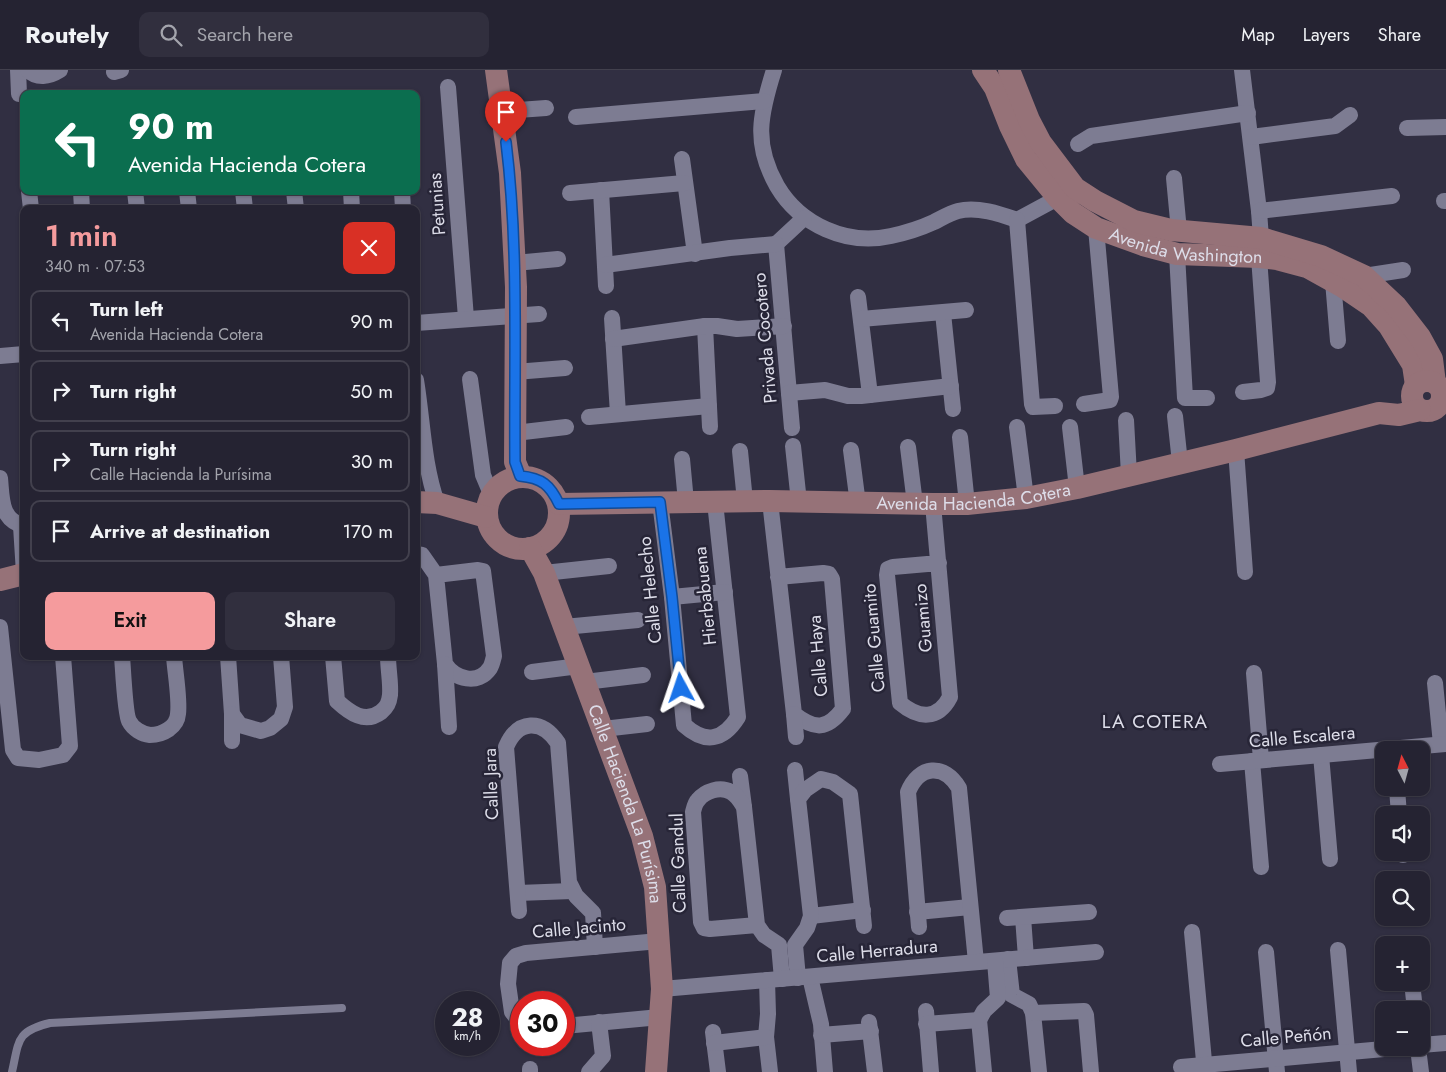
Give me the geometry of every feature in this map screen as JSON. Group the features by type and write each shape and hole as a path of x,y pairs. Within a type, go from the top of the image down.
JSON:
{"street":[{"path":"18,70 19,94"},
{"path":"28,70 35,76 44,76 60,70"},
{"path":"496,70 510,173 515,263 515,462 520,476"},
{"path":"774,70 764,101 760,135 767,168 783,197 804,218 833,232 861,239 890,236 930,224 958,211 980,210 1018,220 1067,193"},
{"name":"Avenida Washington","path":"983,70 995,88 1026,159 1067,193 1095,201 1134,222 1260,247 1321,256 1364,276 1396,306 1420,337 1432,359 1432,395"},
{"name":"Avenida Washington","path":"1009,70 1029,120 1067,193 1073,213 1096,228 1143,245 1177,254 1260,247 1278,259 1307,267 1333,281 1370,306 1389,326 1432,395"},
{"path":"1242,70 1259,211 1268,382 1267,388 1243,392"},
{"name":"Petunias","path":"448,87 466,318"},
{"path":"576,117 764,101"},
{"path":"502,111 546,108"},
{"path":"1078,144 1091,136 1248,113"},
{"path":"1251,137 1336,126 1350,115"},
{"path":"1407,128 1446,127"},
{"path":"682,159 695,254"},
{"path":"1174,178 1179,231"},
{"path":"570,193 684,183"},
{"path":"601,190 606,286"},
{"path":"1259,211 1392,196"},
{"path":"605,265 730,248 776,244 804,218"},
{"path":"1018,220 1033,407 1055,406"},
{"path":"1084,404 1110,400 1096,228"},
{"name":"Privada Cocotero","path":"776,244 792,428"},
{"path":"1177,254 1185,398 1207,398"},
{"path":"515,263 558,259"},
{"path":"1364,276 1403,270"},
{"path":"1333,281 1338,341"},
{"path":"858,297 870,395"},
{"path":"861,318 966,310"},
{"path":"943,313 954,409"},
{"path":"420,323 515,314 539,314"},
{"path":"612,318 618,414"},
{"path":"613,339 705,326 737,329 784,326"},
{"path":"705,326 710,427"},
{"path":"0,356 20,354"},
{"path":"515,372 565,368"},
{"path":"470,379 483,475 491,494"},
{"path":"789,393 824,390 848,396 951,386"},
{"name":"Avenida Hacienda Cotera","path":"559,504 770,501 858,504 967,504 1026,498 1129,476 1379,413 1399,415 1432,395"},
{"path":"589,417 709,406"},
{"path":"1175,416 1180,463"},
{"path":"1126,420 1129,476"},
{"path":"515,432 566,427"},
{"path":"1017,427 1026,498"},
{"path":"1070,427 1077,488"},
{"path":"960,437 967,504"},
{"path":"793,446 798,502"},
{"name":"Guamizo","path":"908,447 939,563 950,697 946,706 938,712 927,715"},
{"path":"851,450 858,504"},
{"path":"1236,450 1245,572"},
{"path":"740,451 745,501"},
{"path":"420,452 429,480 427,502 486,517"},
{"path":"682,459 686,502"},
{"path":"520,476 533,478 545,483 554,493 559,504 560,516 554,532 541,544 520,549 501,542 494,535 486,517 487,505 491,494 499,485 509,479 520,476"},
{"path":"0,478 1,508 6,516 20,525"},
{"name":"Calle Haya","path":"770,501 778,577 794,714 810,725 819,726 827,724 835,720 843,709 832,579 829,574 823,573 778,577"},
{"name":"Calle Helecho","path":"660,502 672,597 684,724 694,733 703,737 718,736"},
{"name":"Hierbabuena","path":"715,502 738,717 732,727 718,736"},
{"name":"Calle Hacienda La Purísima","path":"530,548 544,573 642,836 655,887 662,989 656,1072"},
{"path":"420,555 436,575 449,727"},
{"name":"Calle Guamito","path":"927,715 916,714 900,703 887,575 888,569 894,567 939,563"},
{"path":"544,573 609,566"},
{"path":"436,575 483,571 494,656 490,668 480,677 471,680 451,673 445,664"},
{"path":"0,580 20,575"},
{"path":"672,597 725,592"},
{"path":"564,627 638,620"},
{"path":"0,627 13,750 18,758 40,760 63,755 70,746 62,660"},
{"path":"122,660 128,721 136,730 145,734 157,735 174,725 178,715"},
{"path":"174,660 180,737"},
{"path":"228,660 232,741"},
{"path":"232,714 240,725 261,731 270,728 280,719 285,707 281,660"},
{"path":"333,660 337,701 347,711 367,718 377,715 388,707 390,694 388,660"},
{"path":"532,672 643,674"},
{"path":"1254,673 1261,867"},
{"path":"1435,683 1444,744"},
{"path":"794,714 796,737"},
{"path":"602,729 647,724"},
{"path":"499,731 531,726 542,728 551,733 558,743 569,882 572,891 593,912 595,947"},
{"name":"Calle Jara","path":"519,911 506,748 510,738 520,728"},
{"name":"Calle Escalera","path":"1430,745 1444,744"},
{"name":"Calle Escalera","path":"1220,764 1375,751"},
{"path":"1321,755 1330,859"},
{"path":"770,1072 766,1037 768,1014 789,978 795,944 807,928 811,916 795,770"},
{"path":"970,907 918,919 908,792 912,782 919,774 932,770 946,774 953,779 958,788 976,962"},
{"path":"740,776 757,926 764,935 779,946 789,978 821,1024 825,1072"},
{"path":"798,799 805,790 821,780 833,782 850,794 864,918 811,916"},
{"name":"Calle Gandul","path":"744,807 730,791 718,789 707,792 697,801 693,812 693,823 701,922 704,928 710,929 757,926"},
{"path":"518,893 572,891"},
{"path":"1026,958 1015,917 1089,912"},
{"path":"1192,932 1205,1069"},
{"name":"Calle Jacinto","path":"510,998 508,984 510,963 516,956 526,953 659,941"},
{"path":"1338,950 1349,1072"},
{"name":"Calle Herradura","path":"662,989 1096,952"},
{"path":"1266,952 1276,1065"},
{"path":"1001,960 1012,995 1029,1004 1033,1013 1039,1072"},
{"path":"984,1072 980,1020 984,1011 998,998 1001,960"},
{"path":"1033,1013 1084,1011 1086,1015 1091,1072"},
{"path":"575,1025 660,1017"},
{"path":"931,1072 926,1018 980,1020"},
{"path":"589,1072 603,1056 599,1022"},
{"path":"821,1035 870,1026 875,1072"},
{"path":"718,1072 714,1037 766,1037"},
{"path":"1430,1044 1446,1043"},
{"name":"Calle Peñón","path":"1181,1067 1205,1069 1276,1065 1347,1052 1375,1050"},
{"path":"1419,1056 1421,1072"}],"lane":[{"path":"12,1072 19,1038 34,1026 50,1023 342,1008"}],"district":[{"name":"LA COTERA","path":"1155,721"}],"route":[{"path":"506,142 514,231 516,287 515,462 520,476 533,478 545,483 554,493 559,504 660,502 681,688"}]}
